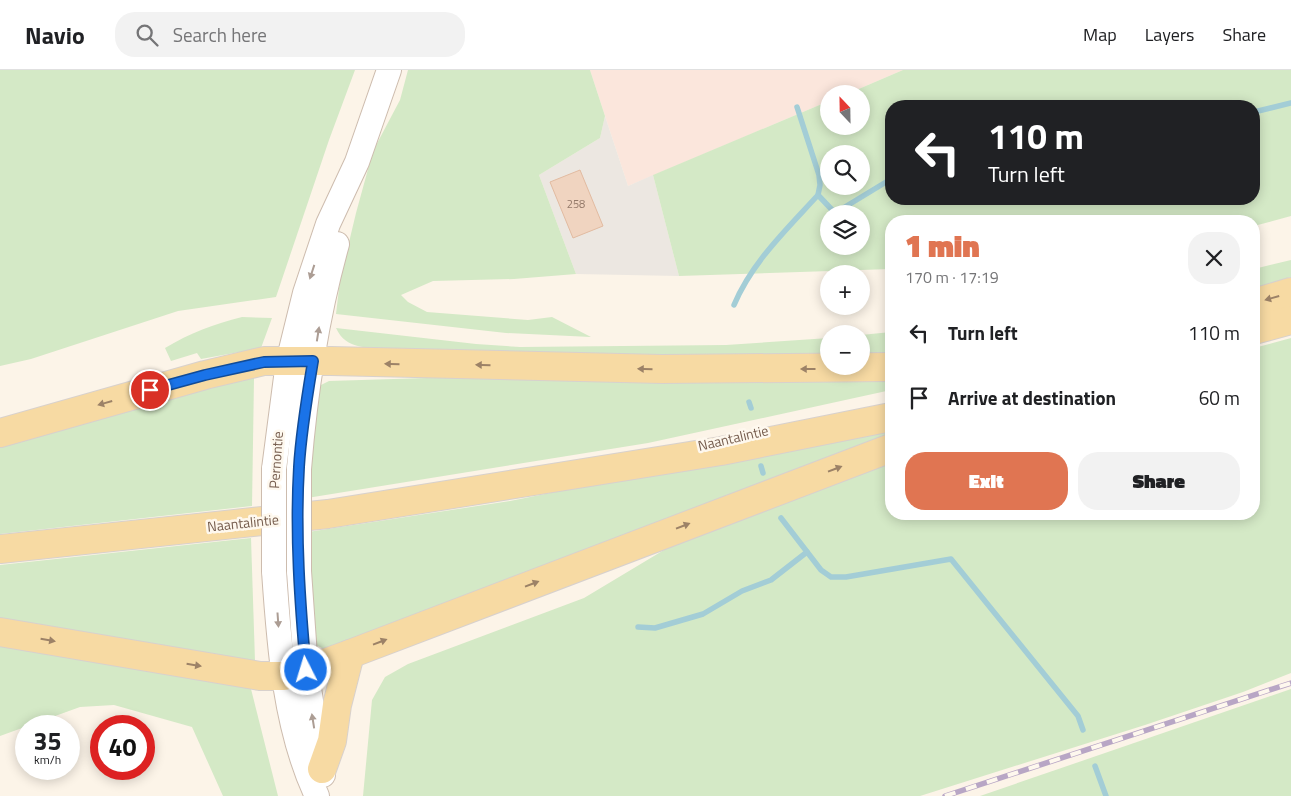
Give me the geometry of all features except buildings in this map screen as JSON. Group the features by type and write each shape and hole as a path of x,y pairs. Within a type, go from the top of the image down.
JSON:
{"main road":[{"path":"1260,301 1291,292"},
{"path":"1260,328 1291,320"},
{"path":"0,433 205,375 264,362 301,361 662,369 885,366"},
{"name":"Naantalintie","path":"574,474 885,402"},
{"name":"Naantalintie","path":"0,549 328,514 721,451 885,418"},
{"path":"0,632 260,676 295,673 350,654 885,450"},
{"path":"322,768 332,741 337,705 350,654"}],"street":[{"name":"Pernontie","path":"324,796 322,768 315,733 278,630 274,572 274,469 301,361 324,299 357,162 389,70"},
{"name":"Pernontie","path":"301,361 303,424 299,469 299,571 295,673 298,740 310,782 317,796"}],"shaded area":[{"path":"590,70 903,70 868,85 820,85 820,105 628,186"},
{"path":"605,116 628,186 653,175 679,276 576,274 539,175 600,138"}],"green space":[{"path":"0,70 355,70 329,140 276,297 178,311 31,359 0,366"},
{"path":"408,70 590,70 605,116 600,138 539,175 576,274 514,279 433,281 401,295 408,302 427,312 528,320 552,317 591,337 506,333 336,314 340,280 373,151 400,100"},
{"path":"903,70 1291,70 1291,216 1260,224 1260,215 885,215 885,269 870,270 870,265 820,265 820,271 679,276 653,175 820,105 820,135 870,135 870,85 868,85"},
{"path":"1291,260 1291,277 1260,286 1260,268"},
{"path":"242,317 272,318 261,348 201,359 197,353 171,361 165,348 202,329"},
{"path":"336,328 476,344 520,347 726,345 820,339 820,359 388,349 351,344 340,335"},
{"path":"885,333 885,356 870,357 870,334"},
{"path":"1291,338 1291,673 1243,692 1145,725 920,796 363,796 372,700 385,677 408,664 584,598 674,544 885,463 885,520 1260,520 1260,346"},
{"path":"250,376 254,378 252,506 0,534 0,443"},
{"path":"491,376 885,377 885,391 648,443 307,498 319,386 329,381"},
{"path":"885,426 885,439 332,648 322,648 314,644 308,532 510,501"},
{"path":"251,538 255,661 0,624 0,565"},
{"path":"0,645 91,659 251,689 278,796 223,796 192,727 155,715 114,705 80,707 58,715 15,715 15,731 0,736"},
{"path":"1291,689 1291,796 980,796"}],"waterway":[{"path":"1260,111 1291,103"},
{"path":"797,107 819,175 818,195"},
{"path":"734,305 750,274 760,260 818,195 835,213 885,183"},
{"path":"749,402 751,408"},
{"path":"761,466 763,473"},
{"path":"781,518 821,570 831,577 846,577 951,559 1078,716 1083,730"},
{"path":"638,627 655,628 703,614 742,591 771,580 807,552"},
{"path":"1095,766 1106,796"}],"railway":[{"path":"945,796 1291,683"}],"route":[{"path":"150,390 264,362 313,361 303,424 299,469 299,571 306,670"}]}
